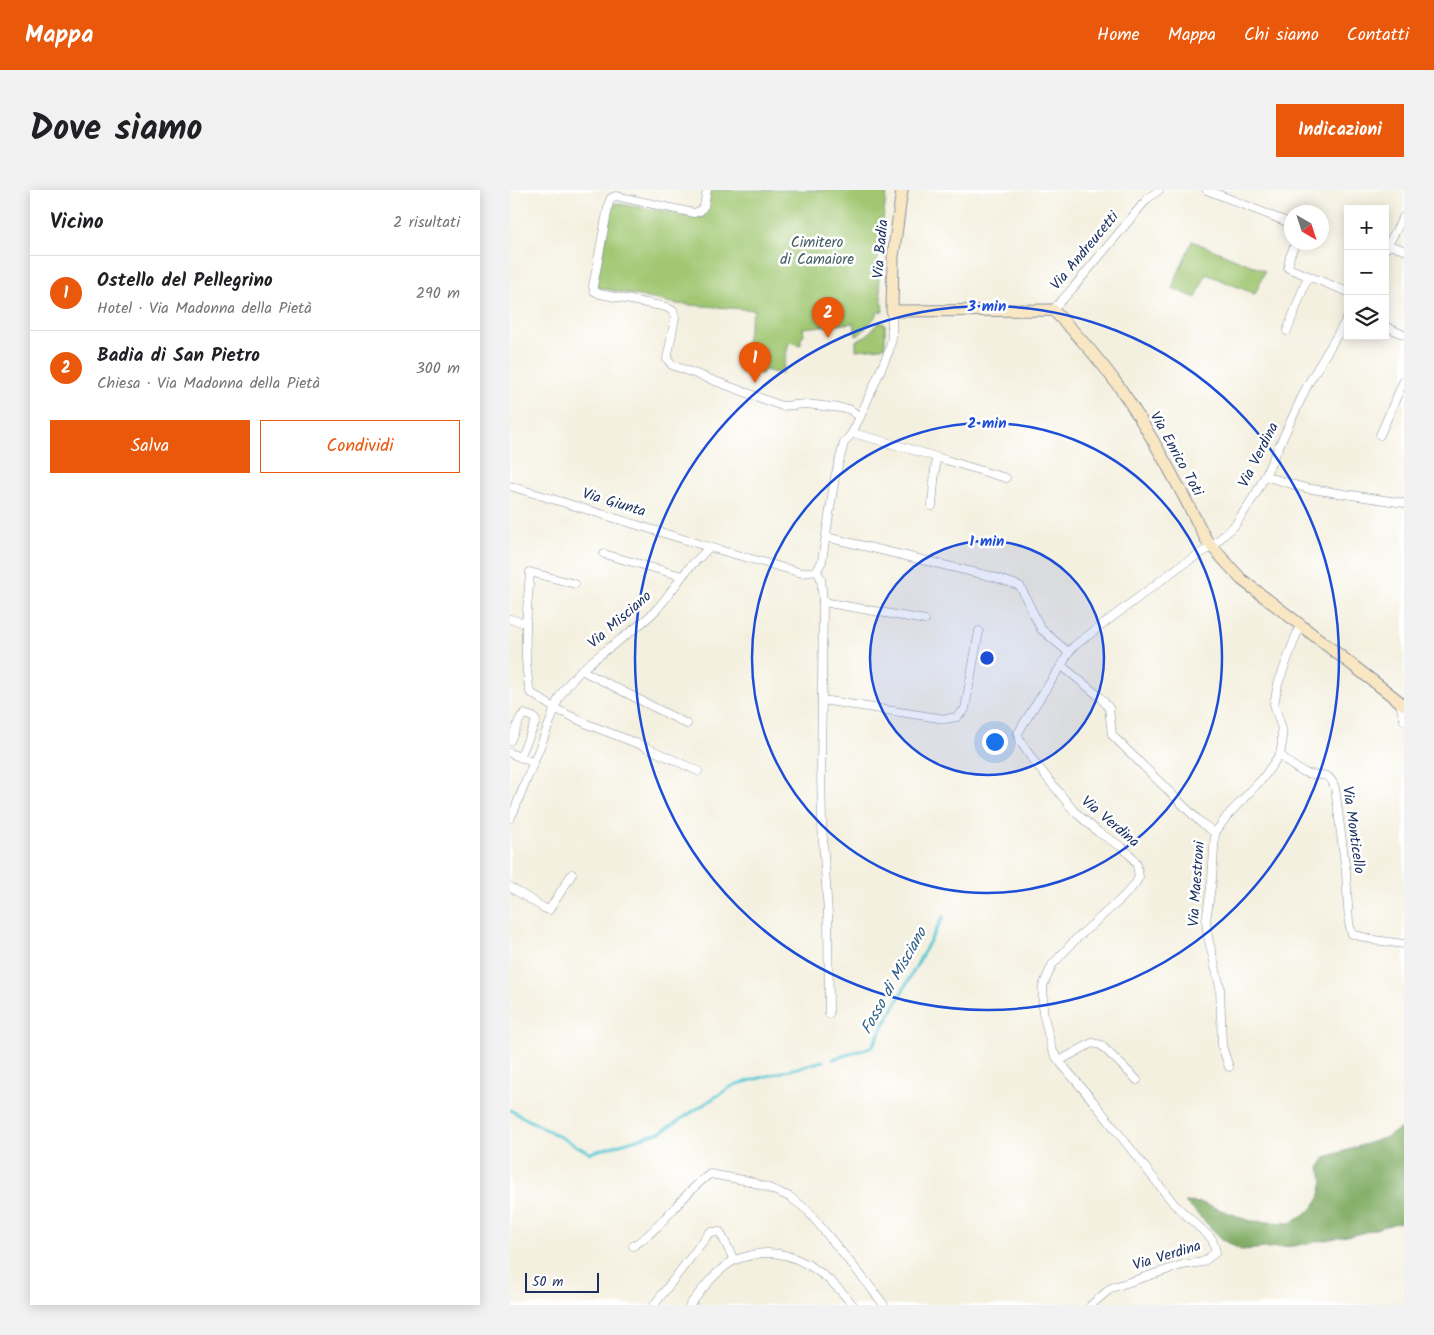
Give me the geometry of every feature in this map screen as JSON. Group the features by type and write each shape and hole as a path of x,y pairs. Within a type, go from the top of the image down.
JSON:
{"street":[{"path":"707,190 704,206 700,211 694,213 616,196 611,198 593,286 594,291 600,294 666,307 673,311 676,318 670,338 667,359 672,365 782,406 806,404 849,409 860,417"},
{"name":"Via Badia","path":"892,311 893,257 902,190"},
{"name":"Via Andreucetti","path":"1053,310 1148,199 1159,190"},
{"path":"1206,190 1284,221"},
{"path":"1389,244 1404,216"},
{"path":"1389,248 1404,250"},
{"path":"1293,250 1288,268 1344,290"},
{"path":"1287,331 1308,276"},
{"path":"817,571 822,561 835,476 844,443 852,433 860,417 889,351 892,338 892,311 1053,310"},
{"name":"Via Enrico Toti","path":"1053,310 1079,336 1119,387 1150,435 1211,547 1241,579 1402,704"},
{"name":"Via Verdina","path":"1091,1305 1110,1288 1182,1265 1203,1262 1216,1252 1212,1239 1174,1204 1052,1050 1043,1012 1043,986 1052,965 1076,939 1121,899 1139,877 1137,865 1132,857 1122,847 1098,832 1074,811 1032,759 1019,739 1018,733 1062,666 1068,652 1180,566 1211,547 1235,525 1255,495 1308,384 1344,324"},
{"path":"1389,328 1404,335"},
{"path":"1380,435 1404,380"},
{"path":"852,433 900,445 936,458 1006,478"},
{"path":"932,506 936,458"},
{"path":"1265,476 1305,488 1404,502"},
{"name":"Via Giunta","path":"510,486 710,547"},
{"path":"826,537 994,577 1020,586 1042,629 1068,652"},
{"path":"710,547 802,573 817,571"},
{"name":"Via Misciano","path":"510,818 562,691 581,670 639,626 655,611 682,576 710,547"},
{"path":"604,554 682,576"},
{"path":"817,571 821,579 823,602 821,816 828,923 829,1014"},
{"path":"575,584 530,572 526,623 527,678 530,692 554,708 587,724 641,745 698,771"},
{"path":"823,602 925,620"},
{"path":"510,619 526,623"},
{"path":"1280,754 1282,729 1274,704 1278,684 1300,626"},
{"path":"822,700 945,720 957,717 965,709 979,632"},
{"path":"1062,666 1109,708 1112,735 1199,822 1215,834"},
{"path":"581,670 687,724"},
{"path":"1402,704 1404,720"},
{"path":"510,741 521,717 524,714 533,717 536,721 520,757"},
{"path":"510,753 534,762"},
{"name":"Via Maestroni","path":"1229,1067 1222,1046 1220,987 1206,921 1212,880 1215,834 1227,816 1263,778 1280,754"},
{"name":"Via Monticello","path":"1280,754 1289,764 1306,773 1328,776 1333,780 1346,872 1349,923 1352,934 1374,940 1404,944"},
{"path":"510,887 549,910 572,874"},
{"path":"1059,1061 1092,1043 1100,1045 1137,1080"},
{"path":"633,1246 645,1239 686,1194 710,1174 749,1181 790,1197 807,1210 884,1305"},
{"path":"654,1305 710,1232 720,1232 734,1260"},
{"path":"690,1305 714,1277 734,1260 765,1252 790,1256 818,1271 846,1296 853,1305"}],"green space":[{"name":"Cimitero di Camaiore","path":"710,190 887,190 877,265 883,311 877,312 877,315 856,336 854,323 803,328 804,334 801,339 801,345 789,342 782,374 764,370 762,374 749,371 750,363 742,360 752,315 756,310 677,304 596,287 613,203 704,217"},
{"path":"1192,241 1265,271 1255,294 1206,274 1196,298 1172,288"},
{"path":"879,322 885,324 885,346 856,350 856,341 867,335"},
{"path":"1404,1126 1404,1221 1358,1234 1293,1246 1241,1250 1223,1240 1185,1202 1202,1203 1251,1221 1290,1223 1311,1210 1319,1199 1323,1181 1319,1168 1326,1157 1387,1137"}],"waterway":[{"name":"Fosso di Misciano","path":"833,1059 872,1047 943,917"},
{"name":"Fosso di Misciano","path":"510,1110 590,1153 661,1132 734,1085 823,1061"}],"place":[{"name":"Badia di San Pietro","path":"828,338"},
{"name":"Ostello del Pellegrino","path":"755,383"}]}
